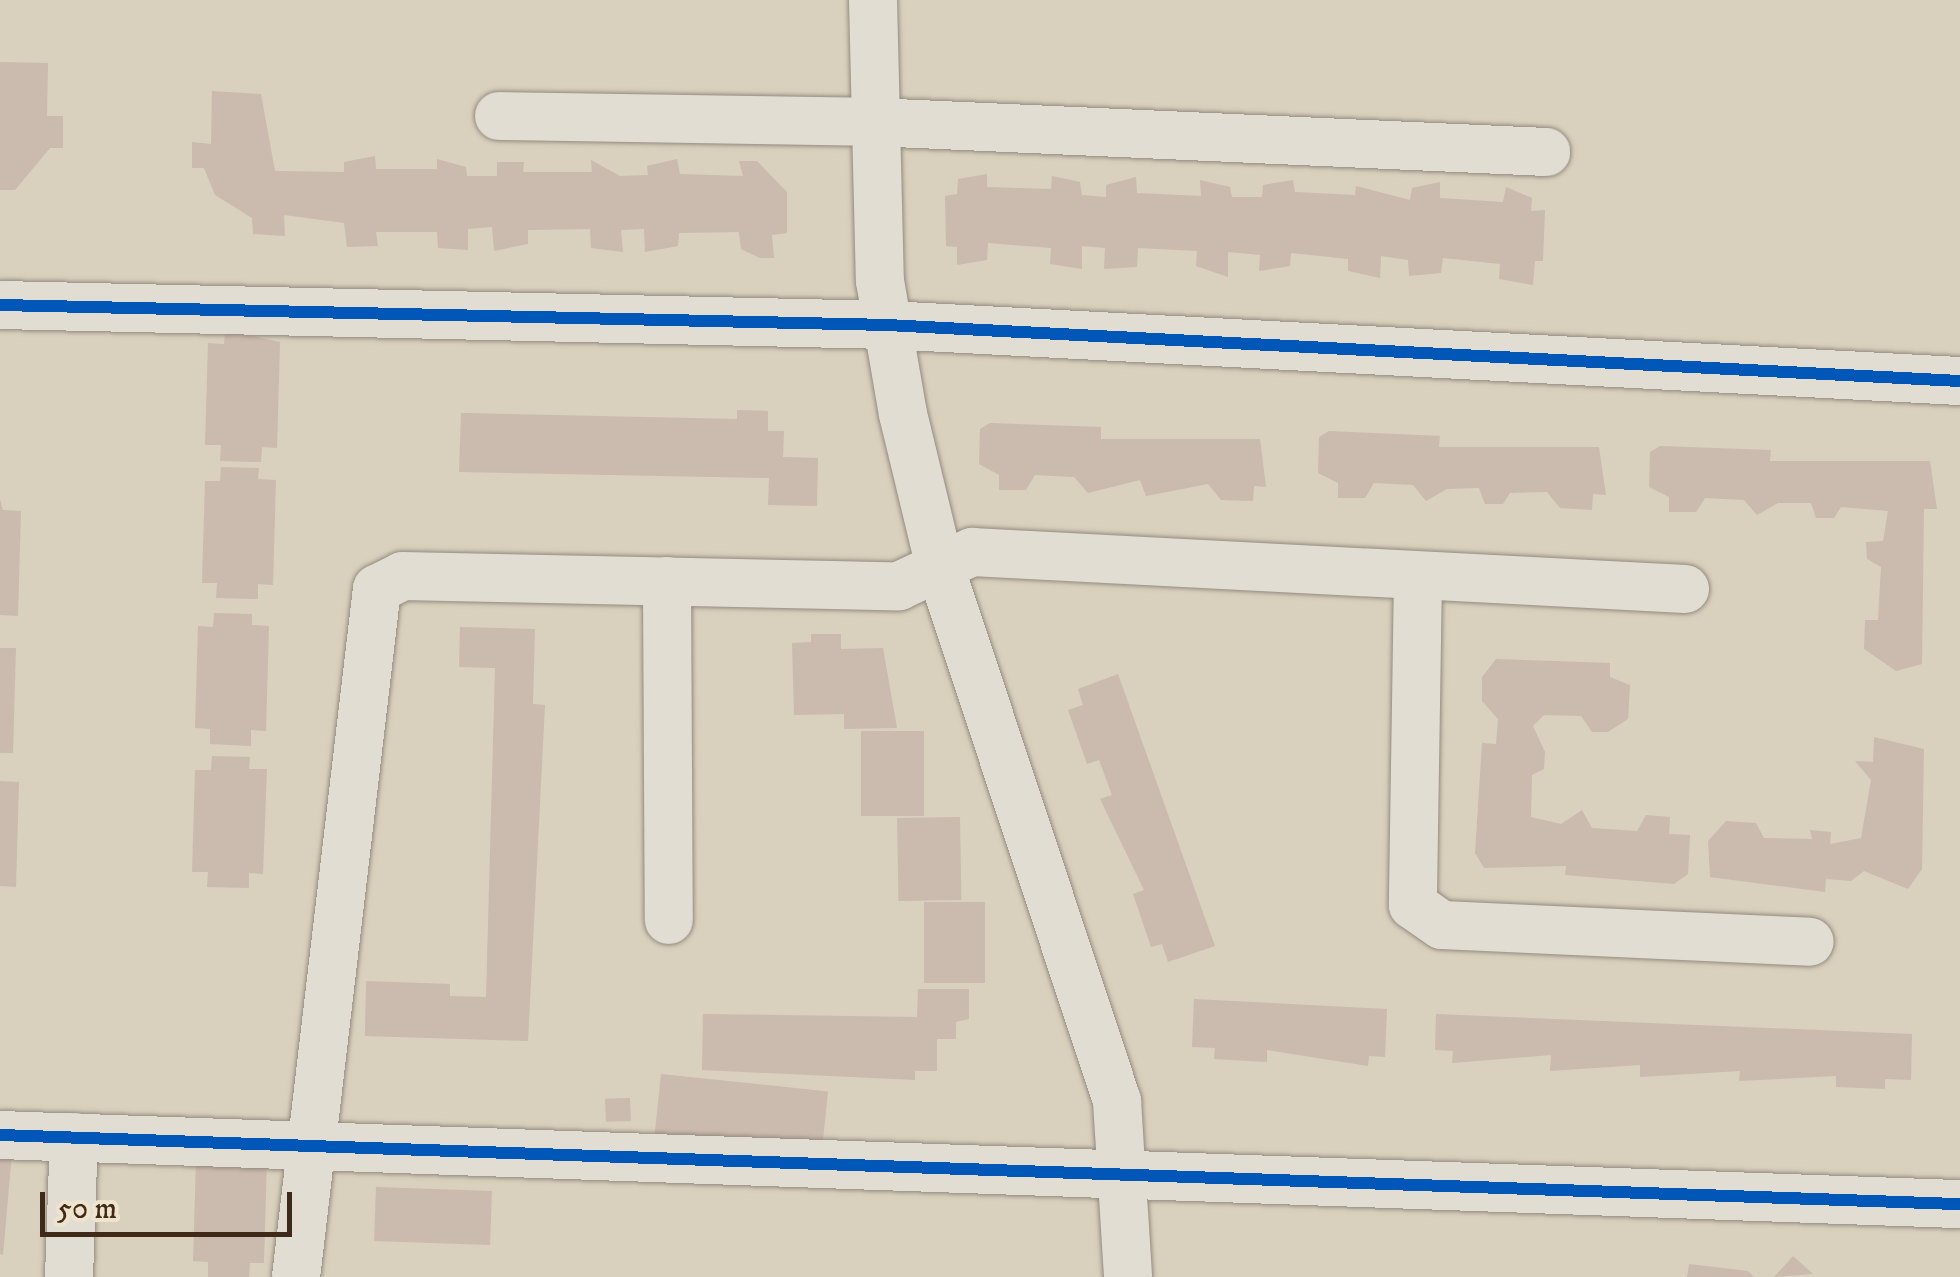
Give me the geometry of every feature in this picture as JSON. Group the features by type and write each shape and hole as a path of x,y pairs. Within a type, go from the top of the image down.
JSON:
{"street":[{"path":"873,0 872,122 888,325 940,567 1107,1068 1128,1177 1128,1277"},
{"path":"499,116 872,122 1546,152"},
{"path":"0,305 888,325 1960,380"},
{"path":"296,1277 305,1146 377,589 429,572 899,586 972,552 1685,590"},
{"path":"1418,576 1413,905 1442,925 1810,942"},
{"path":"666,582 669,920"},
{"path":"0,1135 1960,1204"},
{"path":"69,1277 74,1138"}],"building":[{"path":"0,62 48,63 47,116 63,116 63,148 50,148 15,190 0,190"},
{"path":"212,91 261,94 275,171 344,172 344,162 375,156 376,169 437,169 437,159 466,167 467,176 497,176 497,162 524,162 523,172 592,172 591,160 620,176 648,175 647,166 677,159 680,174 743,176 739,161 757,161 787,192 787,233 772,235 774,258 760,258 741,249 739,232 679,233 678,246 645,252 644,229 621,230 623,252 591,248 590,229 528,230 528,244 494,251 492,227 468,229 468,250 438,248 437,232 376,232 378,246 347,247 344,223 284,215 285,236 253,234 252,218 215,195 204,168 192,168 192,142 211,144"},
{"path":"987,174 987,187 1051,189 1052,176 1080,182 1082,195 1106,197 1106,185 1136,177 1137,193 1201,196 1200,180 1230,187 1232,197 1262,197 1263,185 1293,180 1295,192 1355,195 1356,186 1410,200 1412,188 1440,182 1440,198 1503,202 1506,187 1532,198 1531,211 1545,210 1543,261 1535,261 1533,285 1499,279 1500,264 1443,258 1441,273 1409,276 1408,260 1381,256 1380,278 1348,271 1348,259 1291,253 1290,266 1259,271 1260,255 1228,252 1228,277 1196,266 1197,251 1138,248 1137,267 1104,269 1105,248 1082,246 1082,269 1050,264 1051,248 988,243 987,260 957,265 957,247 946,246 945,196 957,194 958,179"},
{"path":"225,330 280,342 277,448 262,447 261,462 220,461 221,445 205,445 208,343 224,344"},
{"path":"737,410 768,411 768,431 784,431 783,457 818,458 817,506 768,505 769,478 459,472 461,413 737,419"},
{"path":"990,423 1101,427 1101,439 1260,439 1266,487 1254,486 1253,501 1221,500 1208,484 1146,496 1140,480 1088,493 1074,477 1035,475 1026,490 999,490 999,475 979,464 980,429"},
{"path":"1329,431 1440,436 1439,447 1599,447 1606,495 1593,494 1592,510 1560,508 1547,492 1510,493 1503,504 1485,504 1479,488 1447,489 1426,501 1413,485 1374,483 1365,498 1338,498 1338,483 1318,473 1319,437"},
{"path":"1660,446 1771,450 1770,461 1930,461 1937,509 1924,509 1922,664 1896,671 1864,649 1865,620 1878,620 1881,567 1867,559 1866,542 1883,541 1888,511 1841,507 1834,518 1816,518 1811,503 1778,503 1757,515 1744,500 1705,498 1696,512 1669,512 1669,497 1649,487 1650,452"},
{"path":"221,467 259,468 258,479 276,480 273,585 258,584 258,599 216,598 217,583 202,583 205,481 220,481"},
{"path":"0,499 3,510 21,511 18,616 0,615"},
{"path":"214,613 252,614 252,625 269,626 266,731 251,730 251,746 210,744 210,729 195,728 198,626 213,627"},
{"path":"460,627 535,629 533,704 545,705 528,1041 365,1036 366,981 450,984 450,996 486,997 495,668 459,667"},
{"path":"811,634 841,634 841,649 883,648 897,728 844,729 844,714 794,715 792,643 811,642"},
{"path":"0,648 16,648 13,753 0,753"},
{"path":"1496,659 1610,663 1610,677 1630,685 1628,719 1608,732 1592,732 1581,716 1544,715 1533,726 1545,752 1544,769 1532,775 1531,817 1561,824 1582,810 1592,828 1637,831 1646,815 1670,817 1669,834 1690,835 1688,874 1674,884 1565,875 1566,866 1484,868 1475,853 1482,743 1496,744 1498,719 1482,701 1482,677"},
{"path":"1118,674 1215,946 1168,962 1162,944 1151,947 1133,894 1144,890 1100,799 1112,795 1099,760 1087,764 1068,710 1083,705 1078,689"},
{"path":"861,731 924,731 924,816 861,816"},
{"path":"1874,737 1924,749 1922,869 1908,889 1864,871 1851,881 1826,879 1825,892 1710,877 1708,841 1726,821 1756,823 1764,838 1812,839 1810,830 1831,832 1830,844 1861,838 1871,780 1855,761 1873,762"},
{"path":"212,756 250,757 249,769 267,769 263,874 249,873 249,888 207,887 208,872 192,872 195,770 211,770"},
{"path":"0,781 19,782 16,887 0,886"},
{"path":"960,817 961,900 898,901 897,818"},
{"path":"924,902 985,902 985,983 924,983"},
{"path":"918,989 969,989 969,1019 956,1022 956,1039 937,1039 937,1071 915,1071 915,1080 702,1070 703,1014 917,1017"},
{"path":"1194,999 1387,1009 1385,1057 1369,1056 1368,1066 1267,1050 1267,1062 1214,1059 1215,1048 1192,1047"},
{"path":"1436,1014 1912,1034 1911,1080 1885,1079 1885,1089 1836,1087 1836,1076 1739,1081 1740,1071 1640,1077 1640,1065 1550,1071 1551,1055 1452,1063 1453,1051 1435,1050"},
{"path":"661,1074 828,1092 821,1156 654,1139"},
{"path":"630,1098 631,1121 606,1122 605,1099"},
{"path":"0,1152 12,1153 3,1255 0,1254"},
{"path":"267,1158 264,1263 250,1263 249,1277 208,1277 208,1262 193,1261 196,1159"},
{"path":"376,1187 492,1191 490,1245 374,1241"},
{"path":"1793,1256 1813,1274 1774,1277"},
{"path":"1689,1264 1748,1271 1754,1277 1687,1277"}],"cycle path":[{"path":"0,305 887,325 1960,381"},
{"path":"0,1135 1960,1204"}]}
